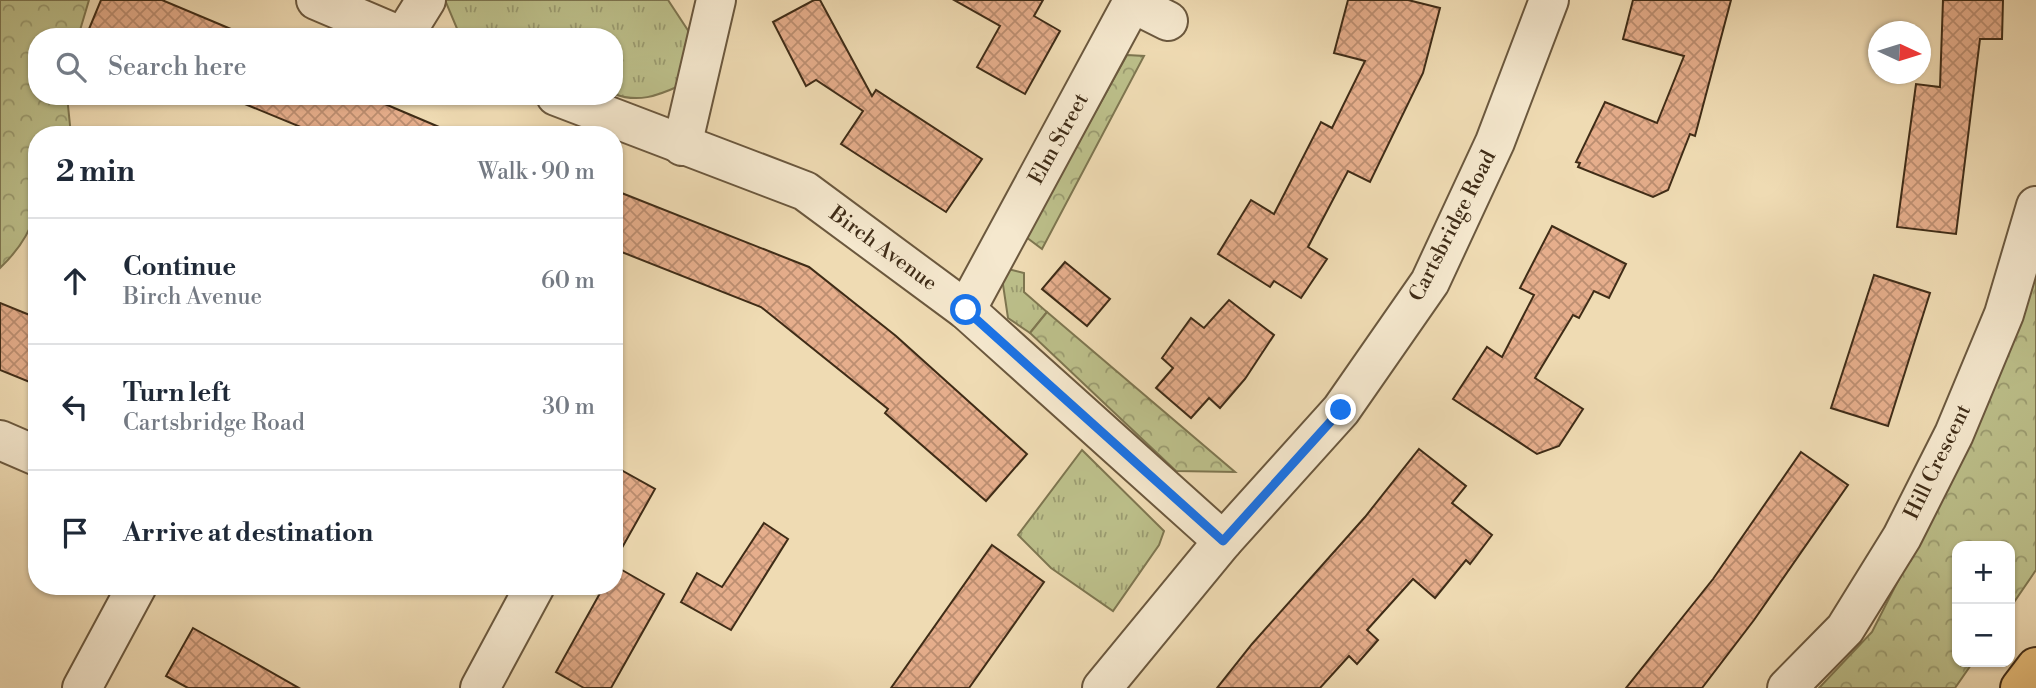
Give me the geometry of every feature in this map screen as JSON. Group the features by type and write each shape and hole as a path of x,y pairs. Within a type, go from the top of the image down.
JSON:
{"main road":[{"path":"2020,688 2036,667"}],"street":[{"path":"316,0 382,28"},
{"path":"409,28 426,0"},
{"path":"682,146 716,0"},
{"name":"Cartsbridge Road","path":"1101,688 1223,541 1341,410 1430,282 1496,142 1549,0"},
{"name":"Elm Street","path":"966,310 1132,3 1168,21"},
{"name":"Birch Avenue","path":"579,105 805,191 966,310 1223,541"},
{"name":"Hill Crescent","path":"1787,688 1845,629 1902,537 1954,435 2004,314 2036,206"},
{"path":"0,440 28,452"},
{"path":"82,688 133,595"},
{"path":"480,688 530,595"}],"green space":[{"path":"0,0 89,0 81,28 28,28 28,105 68,105 70,126 28,126 28,232 0,268"},
{"path":"445,0 668,0 691,35 679,86 647,97 631,98 623,97 623,28 457,28"},
{"path":"1127,55 1144,56 1042,249 1026,237"},
{"path":"2036,257 2036,570 2015,601 2015,541 1952,541 1952,667 1970,667 1955,688 1819,688 1872,632 1930,518"},
{"path":"1008,269 1024,273 1024,292 1047,312 1030,333 1008,318 1002,278"},
{"path":"1047,312 1235,472 1176,471 1030,333"},
{"path":"1082,450 1164,531 1159,545 1113,611 1051,568 1018,535"}],"building":[{"path":"101,0 162,0 229,28 89,28"},
{"path":"814,0 820,0 872,96 876,90 982,159 946,212 841,144 863,111 816,80 806,86 773,22"},
{"path":"954,0 1043,0 1034,16 1060,31 1025,94 977,67 1000,26"},
{"path":"1348,0 1408,0 1440,8 1423,73 1370,182 1348,171 1308,247 1327,259 1301,298 1274,281 1270,287 1218,254 1251,200 1274,214 1321,122 1332,128 1365,61 1334,53"},
{"path":"1633,0 1731,0 1695,136 1690,134 1668,190 1653,197 1578,167 1580,163 1576,162 1605,102 1657,123 1684,56 1623,39"},
{"path":"1943,0 2003,0 2002,39 1980,39 1956,234 1897,227 1916,84 1940,87"},
{"path":"247,105 387,105 437,126 298,126"},
{"path":"623,194 809,267 896,336 1027,454 986,501 885,413 888,409 761,307 623,253"},
{"path":"1552,226 1626,264 1609,298 1594,291 1579,318 1573,315 1535,378 1583,409 1559,446 1537,454 1453,399 1487,347 1502,357 1534,295 1520,288"},
{"path":"1065,262 1110,299 1087,326 1042,289"},
{"path":"1874,275 1930,293 1888,426 1831,408"},
{"path":"1229,300 1274,335 1245,379 1220,408 1209,398 1191,418 1156,388 1173,368 1162,358 1191,318 1204,328"},
{"path":"0,303 28,314 28,381 0,370"},
{"path":"1419,449 1466,486 1452,503 1492,535 1470,564 1466,560 1435,598 1413,579 1367,630 1378,640 1357,664 1349,656 1320,688 1217,688 1252,644 1365,517"},
{"path":"1801,452 1848,485 1754,620 1702,688 1626,688 1713,579"},
{"path":"623,471 655,489 623,546"},
{"path":"764,523 788,539 731,630 681,602 697,573 722,587"},
{"path":"992,545 1044,582 969,688 891,688"},
{"path":"623,571 664,594 611,688 584,688 556,672 599,595 623,595"},
{"path":"193,628 299,688 188,688 166,676"}],"route":[{"path":"966,310 1223,541 1341,410"}]}
